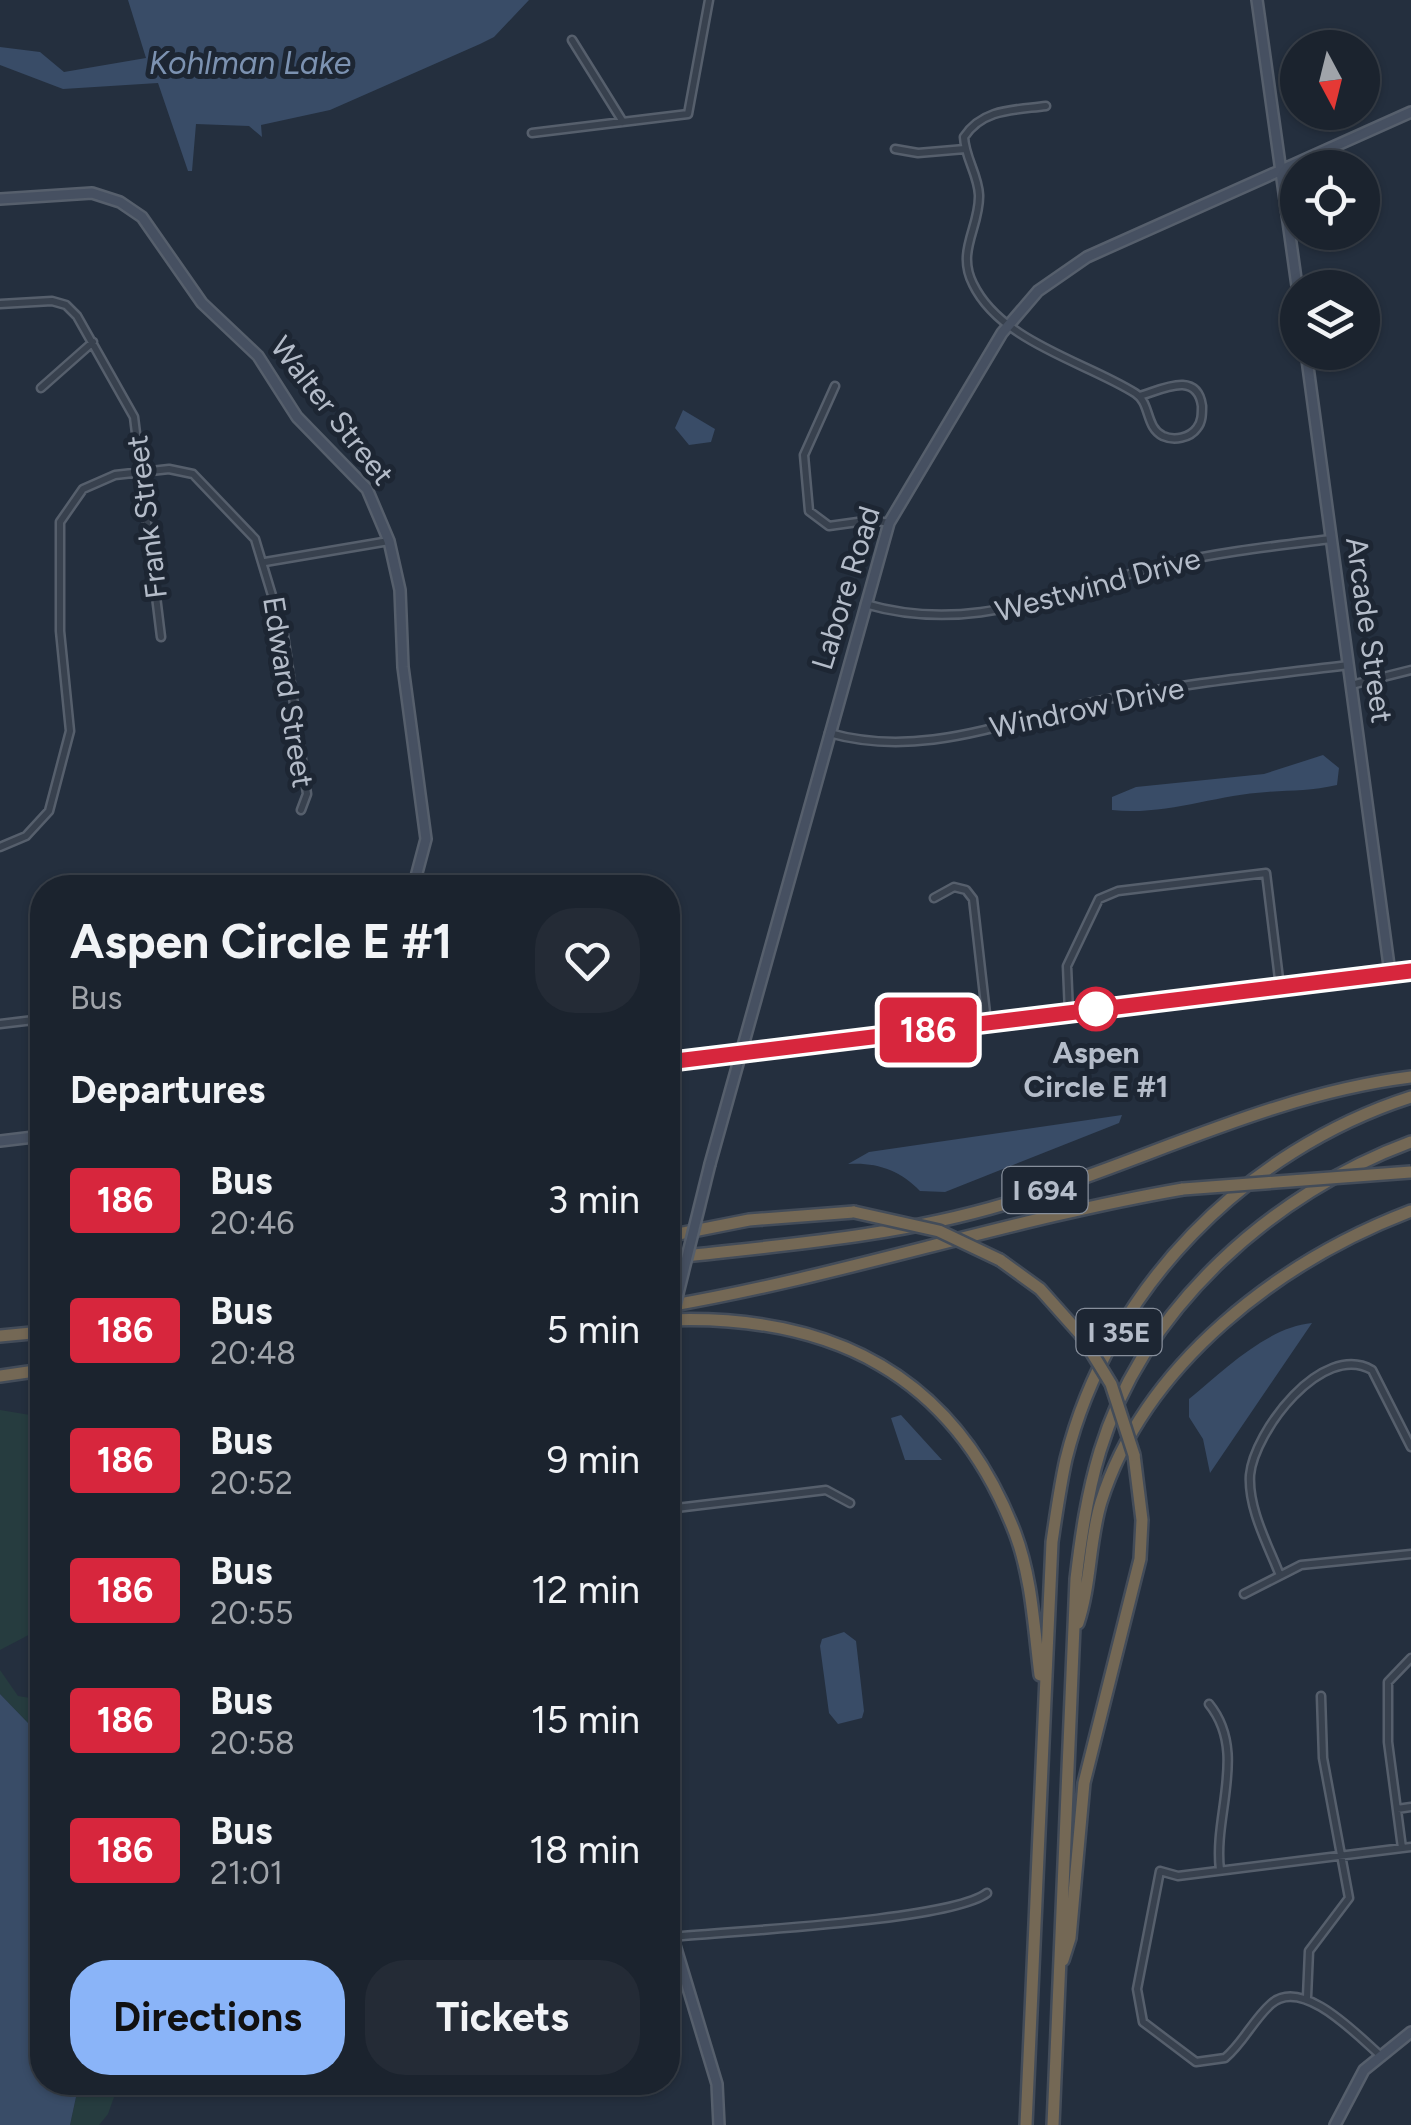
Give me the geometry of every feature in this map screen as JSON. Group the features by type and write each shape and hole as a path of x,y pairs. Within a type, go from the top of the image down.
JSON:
{"highway":[{"name":"I 694","path":"680,1257 844,1239 959,1217 1009,1203 1268,1108 1411,1078"},
{"name":"I 35E","path":"1026,2125 1052,1542 1067,1457 1094,1382 1124,1322 1212,1212 1264,1170 1309,1142 1411,1098"},
{"name":"I 35E","path":"1052,2125 1072,1641 1083,1515 1100,1448 1130,1382 1174,1314 1226,1256 1278,1210 1362,1160 1411,1142"},
{"name":"I 694","path":"680,1303 868,1264 1076,1208 1182,1189 1411,1172"},
{"path":"1072,1641 1101,1503 1121,1456 1152,1404 1224,1324 1282,1278 1411,1211"},
{"path":"680,1234 749,1220 854,1212 939,1231 1000,1260 1040,1289 1081,1336 1111,1384 1134,1456 1142,1520 1140,1559 1084,1783 1070,1938 1058,1978"},
{"path":"680,1320 736,1318 830,1338 882,1365 923,1397 962,1437 993,1486 1015,1534 1026,1572 1044,1703"},
{"path":"0,1336 30,1333"},
{"path":"0,1373 30,1369"}],"street":[{"path":"532,134 688,114 709,0"},
{"path":"1257,0 1280,165"},
{"path":"572,40 623,122"},
{"path":"1046,106 982,118 964,137 980,198 967,237 972,283 986,302 1010,322 1070,364 1098,371 1140,396 1151,426 1164,436 1181,439 1196,430 1201,400 1193,388 1178,383 1140,396"},
{"name":"Labore Road","path":"1329,150 1411,112"},
{"path":"895,149 918,153 965,149"},
{"name":"Labore Road","path":"680,1285 739,1053 828,733 889,523 908,484 1010,322 1038,291 1088,256 1280,172"},
{"name":"Walter Street","path":"0,200 66,192 108,197 151,226 202,303 258,356 296,417 359,478 388,541 400,590 403,667 426,838 416,875"},
{"name":"Frank Street","path":"0,304 59,302 72,310 130,405 162,637"},
{"path":"42,388 93,342"},
{"name":"Arcade Street","path":"1308,370 1390,973"},
{"path":"835,386 804,456 809,511 829,526 872,520 889,523"},
{"name":"Edward Street","path":"0,847 26,836 42,821 55,800 60,776 70,716 60,632 60,522 75,496 92,482 142,472 177,469 200,478 255,539 265,562 286,644 307,794 301,810"},
{"name":"Westwind Drive","path":"865,604 920,616 982,615 1168,564 1331,539"},
{"path":"265,562 388,541"},
{"name":"Windrow Drive","path":"828,733 877,744 936,742 1126,695 1348,665"},
{"path":"1351,685 1411,670"},
{"path":"1069,1012 1067,966 1099,900 1118,891 1266,872 1280,987"},
{"path":"934,898 954,887 966,890 974,899 987,1022"},
{"path":"680,1060 1411,971"},
{"path":"0,1024 30,1020"},
{"path":"0,1141 30,1137"},
{"path":"1279,1573 1256,1513 1252,1466 1260,1446 1306,1382 1338,1366 1366,1366 1380,1381 1411,1447"},
{"path":"680,1508 826,1490 850,1503"},
{"path":"1244,1594 1279,1573 1301,1566 1411,1554"},
{"path":"1381,2056 1307,1997 1281,1998 1225,2058 1196,2062 1143,2022 1136,1989 1160,1870 1178,1876 1407,1848 1388,1742 1388,1682 1411,1658"},
{"path":"1307,1997 1309,1951 1349,1898 1322,1758 1320,1696"},
{"path":"1209,1704 1223,1721 1228,1759 1218,1847 1220,1870"},
{"path":"1397,1809 1411,1807"},
{"path":"680,1936 928,1911 976,1902 987,1893"},
{"path":"680,1963 718,2084 718,2125"},
{"path":"1335,2125 1350,2089 1411,2032"}],"green space":[{"path":"0,1410 30,1415 30,1634 0,1650"},
{"path":"0,1670 18,1696 30,1698 30,1727 28,1723 0,1694"},
{"path":"76,2095 115,2095 99,2125 70,2125"}],"water":[{"name":"Kohlman Lake","path":"128,0 529,0 494,37 330,110 261,125 262,137 249,126 196,124 192,171 188,171 158,83 63,89 0,65 0,47 40,52 64,72 146,58"},
{"path":"683,410 715,429 711,442 689,445 675,428"},
{"path":"1323,755 1339,768 1337,785 1248,794 1171,808 1112,810 1112,797 1136,787 1264,774"},
{"path":"1122,1115 1119,1123 945,1192 920,1191 896,1173 878,1166 848,1164 869,1152"},
{"path":"1312,1323 1210,1473 1203,1439 1189,1417 1189,1399 1262,1341"},
{"path":"901,1415 942,1460 905,1460 891,1418"},
{"path":"844,1632 856,1641 864,1711 862,1718 838,1724 829,1713 820,1646 822,1639"},
{"path":"0,1694 30,1727 30,2095 76,2095 70,2125 0,2125"}],"bus line":[{"name":"186","path":"680,1061 1411,971"}],"place":[{"name":"Aspen Circle E #1","path":"1096,1009"}]}
